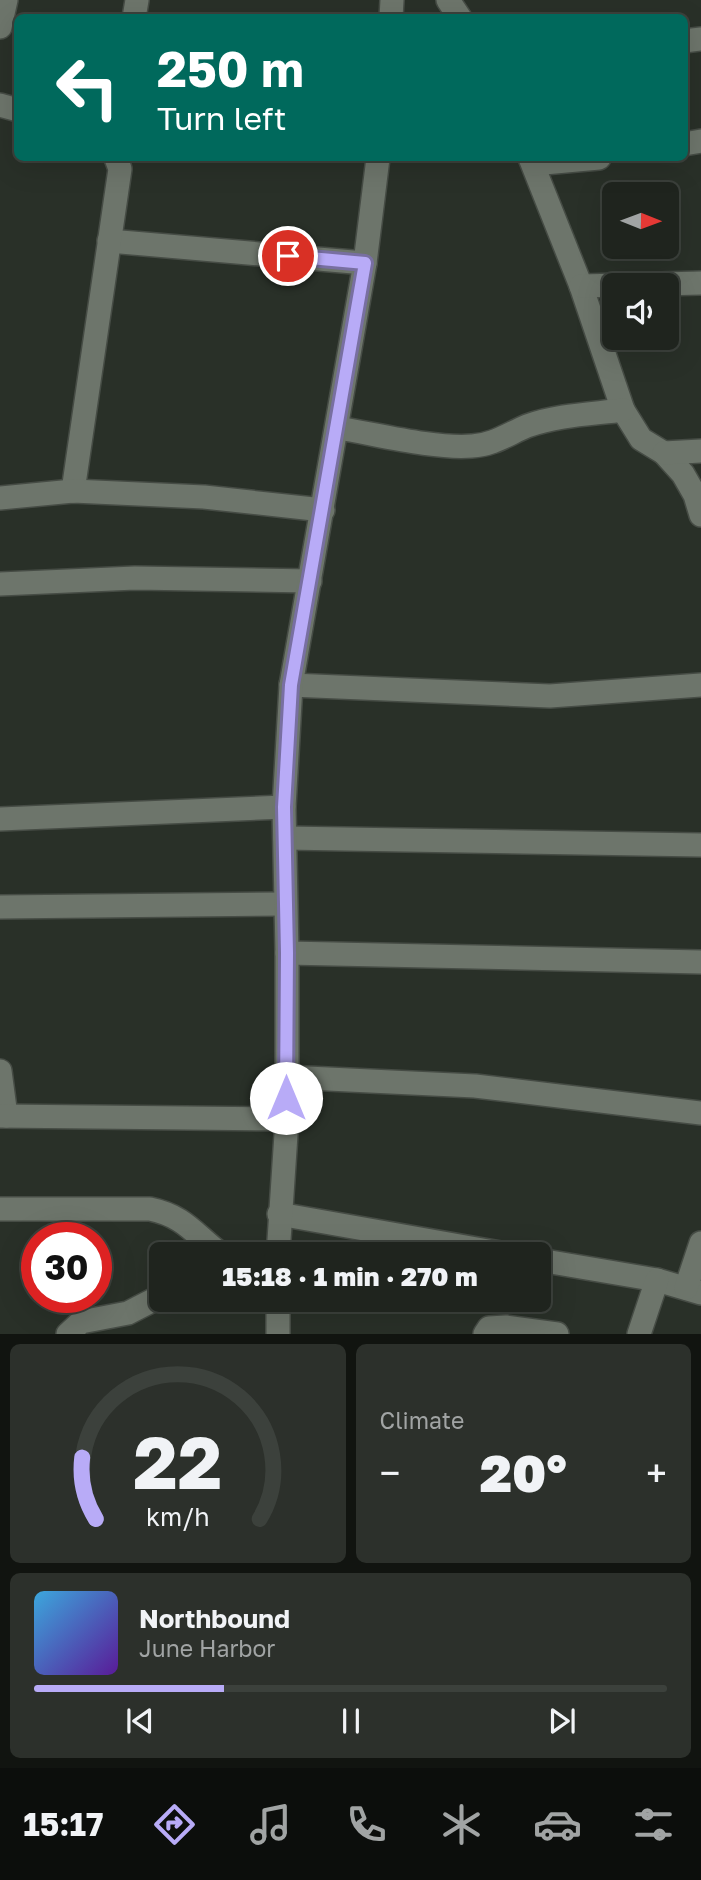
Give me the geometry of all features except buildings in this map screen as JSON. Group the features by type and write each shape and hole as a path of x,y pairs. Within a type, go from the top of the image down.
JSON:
{"street":[{"path":"0,27 6,0"},
{"path":"73,491 120,169 117,161"},
{"path":"278,1242 287,1119 284,807 291,685 338,428 365,263 378,161"},
{"path":"532,161 581,286 623,410 641,439 664,453 683,474 695,495 701,515"},
{"path":"109,241 365,263"},
{"path":"581,286 701,283"},
{"path":"338,428 437,444 472,446 498,441 527,426 553,419 623,410"},
{"path":"664,453 701,451"},
{"path":"0,498 73,491 204,497 323,510"},
{"path":"0,584 135,578 310,581"},
{"path":"291,685 550,696 701,685"},
{"path":"0,819 284,807"},
{"path":"285,838 701,845"},
{"path":"0,907 285,904"},
{"path":"287,953 701,962"},
{"path":"0,1072 3,1116 287,1119"},
{"path":"286,1077 474,1086 701,1113"},
{"path":"0,1209 150,1209 169,1213 207,1242"},
{"path":"279,1214 437,1242"},
{"path":"551,1262 657,1280 694,1290 701,1243"},
{"path":"639,1334 657,1280"},
{"path":"68,1334 81,1322 128,1313 149,1302"},
{"path":"278,1312 278,1334"},
{"path":"485,1334 489,1328 506,1327 557,1334"}],"route":[{"path":"286,1098 284,807 291,685 365,263 288,256"}]}
